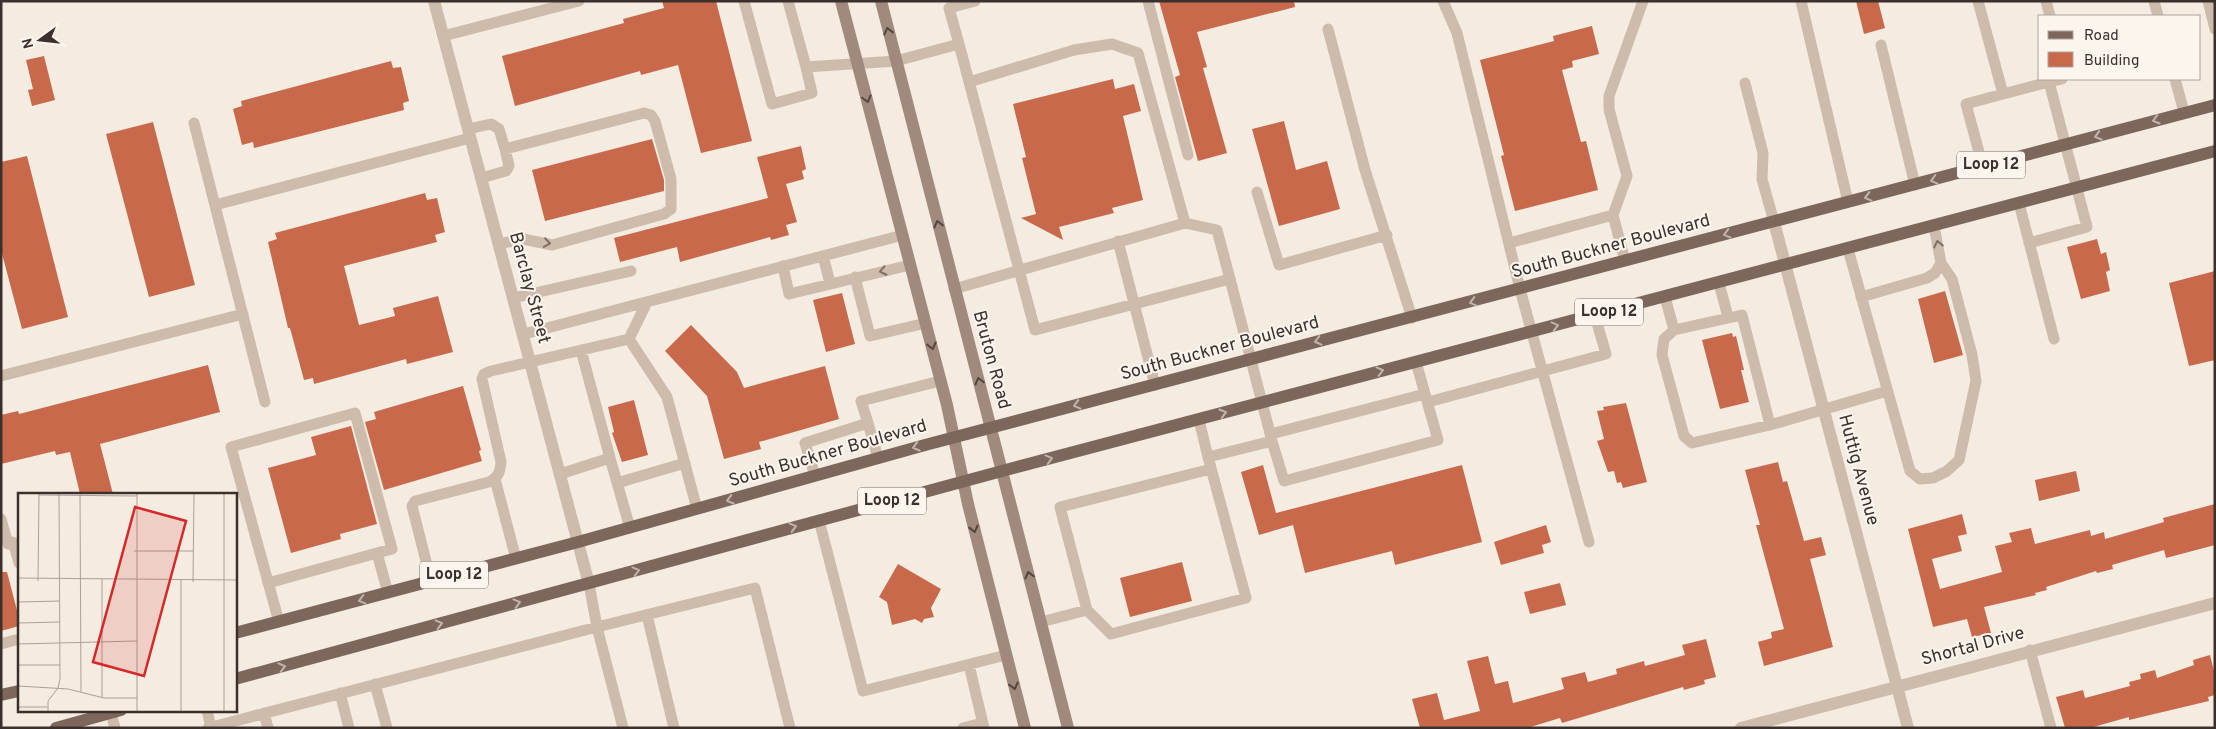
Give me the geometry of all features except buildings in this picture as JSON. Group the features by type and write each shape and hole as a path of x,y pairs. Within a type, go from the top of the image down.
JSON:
{"main road":[{"path":"841,1 926,323 968,504 1025,728"},
{"name":"Bruton Road","path":"881,1 1068,728"},
{"name":"South Buckner Boulevard","path":"236,633 516,559 878,458 1251,358 1412,318 2215,104"},
{"name":"Loop 12","path":"236,679 964,481 1786,266 2215,151"},
{"path":"1,695 18,691"},
{"path":"56,728 116,712"}],"street":[{"name":"Barclay Street","path":"434,1 589,584"},
{"name":"Huttig Avenue","path":"1774,222 1908,728"},
{"name":"Shortal Drive","path":"1741,728 1767,724 1897,686 2215,602"}],"lane":[{"path":"443,36 578,1"},
{"path":"744,1 772,104 812,93 788,1"},
{"path":"1148,1 1188,155"},
{"path":"1443,1 1457,33 1520,289 1590,542"},
{"path":"1625,261 1613,214 1627,176 1609,109 1609,96 1643,1"},
{"path":"1801,1 1848,202"},
{"path":"1978,1 2003,94"},
{"path":"2046,1 2050,15"},
{"path":"2154,1 2158,15"},
{"path":"2208,1 2215,29"},
{"path":"968,2 949,8 1035,330 1230,279"},
{"path":"1328,29 1365,170 1412,318"},
{"path":"806,67 859,65 896,61 959,44"},
{"path":"969,82 1074,50 1112,44 1138,53 1185,223"},
{"path":"1881,45 1915,185"},
{"path":"1983,167 1966,104 2058,80"},
{"path":"2175,80 2184,112"},
{"path":"2029,243 2087,227 2049,82"},
{"path":"1744,83 1763,153 1762,179 1774,222"},
{"path":"499,244 523,239 552,245 664,214 671,209 671,179 655,121 651,115 644,113 505,149"},
{"path":"194,123 265,402"},
{"path":"214,205 469,134 491,124 499,129 509,166 506,171 481,178"},
{"path":"1257,192 1279,265 1387,235"},
{"path":"2019,203 2054,339"},
{"path":"1509,243 1613,214"},
{"path":"954,289 1185,223 1217,230 1284,482 1438,440 1416,362"},
{"path":"1848,249 1910,471 1920,478 1933,478 1954,465 1958,460 1974,392 1975,371 1952,279 1941,263 1934,226"},
{"path":"524,334 903,235"},
{"path":"1118,242 1155,385"},
{"path":"823,256 830,283"},
{"path":"1861,297 1927,278 1935,273 1941,263"},
{"path":"783,266 789,294 910,265"},
{"path":"513,298 631,271"},
{"path":"855,277 870,336 926,323"},
{"path":"1719,283 1728,317"},
{"path":"1665,297 1674,330"},
{"path":"629,339 647,302"},
{"path":"1,376 243,314"},
{"path":"1770,425 1742,315 1738,314 1674,330 1664,339 1662,356 1684,436 1692,443 1770,425 1888,391"},
{"path":"1208,457 1272,438 1426,398 1606,354 1595,316"},
{"path":"431,582 412,506 414,501 495,479 500,472 501,462 482,379 484,374 531,361 629,339"},
{"path":"629,339 667,397 697,509"},
{"path":"582,350 630,528"},
{"path":"878,458 861,402 940,381"},
{"path":"268,583 392,549 355,412 231,447 268,583 279,622"},
{"path":"1199,420 1246,598 1111,634 1087,610 1060,507 1211,469"},
{"path":"815,476 806,443 868,424"},
{"path":"560,474 610,458"},
{"path":"617,483 685,463"},
{"path":"495,479 516,559"},
{"path":"1,519 8,544 13,542 18,560"},
{"path":"819,520 862,691 1006,655"},
{"path":"377,553 388,593"},
{"path":"589,584 597,627 623,728"},
{"path":"207,712 210,727 755,588 790,728"},
{"path":"1041,622 1087,610"},
{"path":"646,615 674,728"},
{"path":"1,644 18,639"},
{"path":"2030,650 2051,728"},
{"path":"963,728 983,725 969,664"},
{"path":"375,684 387,728"},
{"path":"340,694 349,728"},
{"path":"115,728 116,712"},
{"path":"264,713 268,728"}]}
